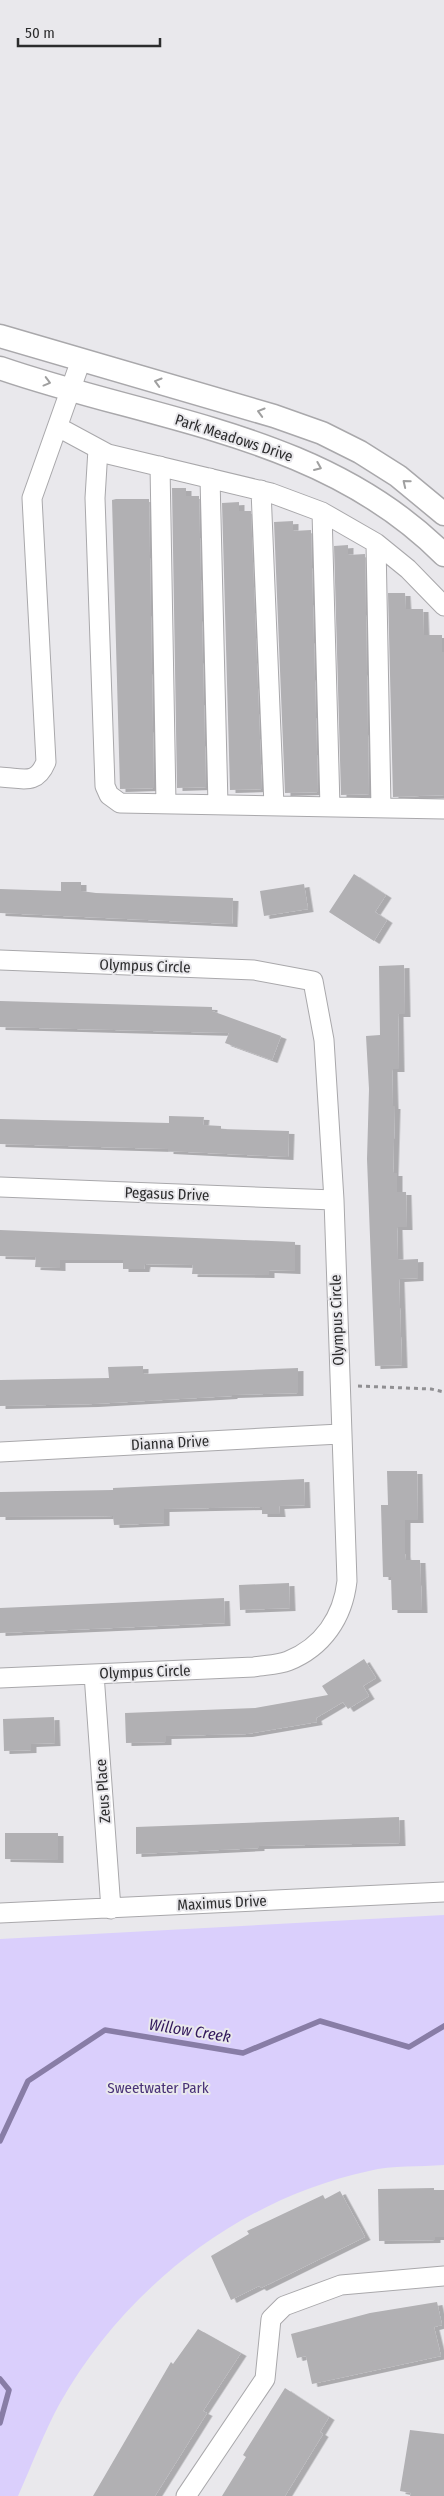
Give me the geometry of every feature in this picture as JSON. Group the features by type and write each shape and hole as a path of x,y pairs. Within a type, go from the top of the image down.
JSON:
{"main road":[{"name":"Park Meadows Drive","path":"0,336 274,416 322,434 360,452 398,476 444,514"},
{"name":"Park Meadows Drive","path":"0,368 231,435 326,470 362,489 396,512 422,532 444,555"}],"street":[{"path":"0,777 35,778 41,774 46,762 32,498 73,389 81,360"},
{"path":"58,427 108,454 261,490 322,512 376,544 408,569 444,606"},
{"path":"98,449 95,498 105,786 109,795 120,803 444,809"},
{"path":"160,466 166,804"},
{"path":"210,478 218,805"},
{"path":"261,490 274,806"},
{"path":"322,512 330,807"},
{"path":"376,544 380,808"},
{"name":"Olympus Circle","path":"0,960 254,970 313,980 324,1040 334,1200 340,1434 347,1581 345,1602 332,1628 311,1648 288,1661 254,1667 0,1678"},
{"name":"Pegasus Drive","path":"0,1187 334,1200"},
{"name":"Dianna Drive","path":"0,1452 340,1434"},
{"name":"Zeus Place","path":"94,1674 111,1909"},
{"name":"Maximus Drive","path":"0,1913 444,1892"},
{"path":"186,2496 264,2379 271,2319 284,2306 341,2285 444,2276"}],"path":[{"path":"339,1385 432,1389 444,1392"}],"green space":[{"name":"Sweetwater Park","path":"444,1915 444,2165 378,2169 321,2184 275,2203 231,2226 190,2254 152,2286 117,2322 87,2361 60,2403 18,2496 0,2496 0,1939"}],"building":[{"path":"172,488 186,488 186,496 199,496 206,787 177,788"},
{"path":"149,499 154,788 120,789 112,500"},
{"path":"239,502 239,511 251,511 262,789 230,790 222,503"},
{"path":"293,521 293,531 311,530 318,792 285,793 274,522"},
{"path":"348,545 348,555 365,554 369,794 341,795 334,546"},
{"path":"388,593 405,593 406,609 423,609 424,635 442,635 442,652 444,652 444,795 393,797"},
{"path":"354,874 386,895 375,912 387,920 374,941 329,912"},
{"path":"61,882 81,882 81,891 96,893 233,898 232,924 0,913 0,889 61,891"},
{"path":"304,884 308,909 264,916 260,891"},
{"path":"404,965 405,1014 398,1014 399,1069 392,1069 393,1106 395,1106 393,1173 397,1173 397,1192 406,1192 407,1227 397,1227 398,1260 418,1259 418,1278 399,1279 402,1365 375,1366 367,1159 369,1089 366,1036 380,1035 379,966"},
{"path":"0,1001 212,1007 212,1011 281,1036 272,1060 225,1043 229,1033 0,1027"},
{"path":"169,1116 204,1117 203,1125 221,1126 221,1129 289,1131 288,1157 168,1151 168,1149 0,1144 0,1119 169,1123"},
{"path":"0,1230 295,1242 295,1271 269,1270 269,1275 192,1274 193,1265 145,1264 144,1269 123,1269 123,1260 60,1260 60,1268 35,1267 36,1257 0,1256"},
{"path":"143,1366 143,1374 298,1368 298,1393 232,1395 93,1404 0,1406 0,1380 109,1378 108,1367"},
{"path":"387,1471 417,1471 418,1520 405,1520 405,1554 406,1560 420,1560 422,1610 392,1610 391,1577 383,1577 381,1505 388,1505"},
{"path":"304,1479 305,1505 279,1506 280,1514 262,1514 262,1507 164,1509 164,1523 114,1525 113,1516 0,1517 0,1492 113,1490 113,1488"},
{"path":"289,1583 290,1608 240,1610 239,1585"},
{"path":"224,1598 225,1623 0,1633 0,1608"},
{"path":"364,1659 376,1678 363,1686 369,1696 348,1709 343,1702 316,1718 317,1722 247,1734 166,1736 166,1742 126,1743 125,1713 255,1708 328,1695 322,1686"},
{"path":"54,1717 55,1743 31,1744 31,1750 4,1751 3,1719"},
{"path":"399,1817 400,1843 259,1846 259,1848 136,1854 136,1827"},
{"path":"5,1833 58,1833 58,1860 5,1859"},
{"path":"434,2188 434,2190 444,2190 444,2237 435,2237 435,2240 379,2241 378,2189"},
{"path":"340,2191 365,2237 261,2288 259,2286 231,2300 211,2256 249,2234 247,2231 323,2195 325,2199"},
{"path":"437,2302 442,2325 434,2327 441,2356 312,2384 306,2356 297,2358 291,2334 370,2313"},
{"path":"198,2329 241,2353 203,2411 207,2413 155,2496 93,2496 171,2362 173,2364"},
{"path":"285,2388 329,2417 320,2432 323,2434 285,2496 222,2496 246,2457 243,2455"},
{"path":"410,2430 444,2434 444,2496 410,2496 411,2493 400,2491"}],"waterway":[{"name":"Willow Creek","path":"0,2141 28,2081 105,2030 243,2053 320,2021 409,2047 444,2026"},
{"name":"Willow Creek","path":"0,2379 9,2390 0,2423"}]}
